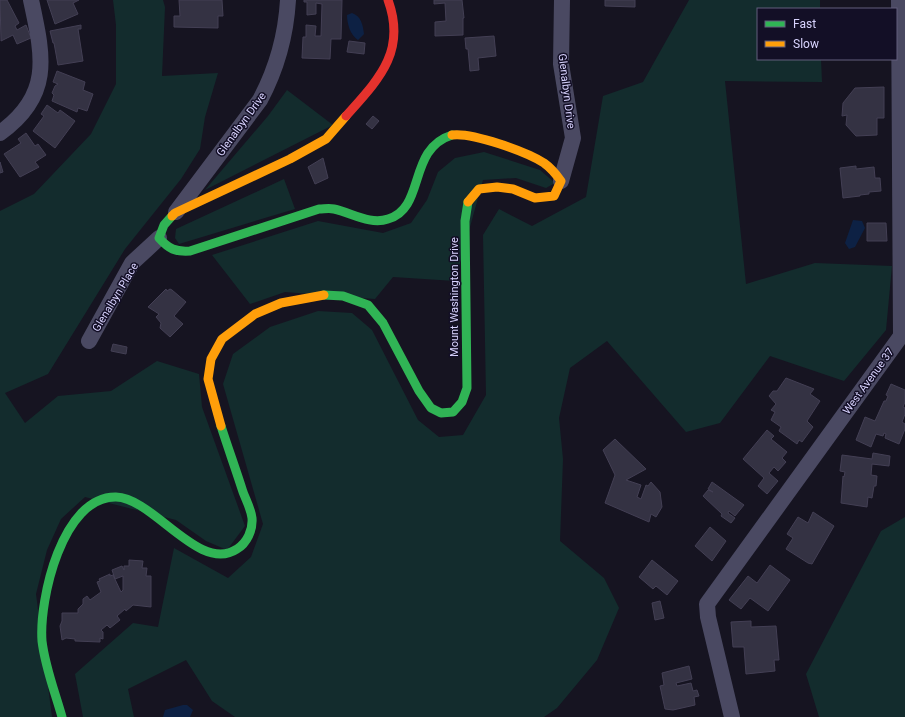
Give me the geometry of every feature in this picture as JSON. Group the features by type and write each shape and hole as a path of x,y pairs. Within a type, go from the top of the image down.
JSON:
{"street":[{"path":"0,134 14,124 26,109 35,93 40,76 42,57 31,0"},
{"name":"Glenalbyn Drive","path":"175,213 260,100 271,80 278,55 288,0"},
{"path":"388,0 394,22 387,66 378,80 334,132 317,145 290,159 175,213 164,225 159,238 169,250 179,252 190,251 319,209 334,209 363,218 386,220 396,216 412,197 421,166 433,147 444,138 459,134 483,139 544,161 556,171 561,181"},
{"name":"Glenalbyn Drive","path":"561,181 573,138 561,64 562,0"},
{"name":"West Avenue 37","path":"732,717 708,617 707,604 901,336 899,0"},
{"name":"Mount Washington Drive","path":"62,717 46,660 42,630 45,597 63,537 79,515 95,502 116,497 136,503 204,550 222,556 237,552 252,531 252,517 217,415 208,379 211,359 222,339 255,314 282,303 319,295 343,296 368,305 383,323 419,391 431,408 441,414 453,412 462,402 467,388 465,221 468,202 479,189 497,187 513,189 535,198 554,196 561,181"},
{"name":"Glenalbyn Place","path":"89,340 132,263 159,238"}],"green space":[{"path":"113,0 163,0 165,7 162,76 218,73 205,117 200,149 181,179 125,249 48,374 5,393 25,423 58,396 111,391 157,361 199,374 202,407 245,526 227,550 206,541 176,520 85,497 61,519 47,550 36,594 52,717 0,717 0,211 34,194 91,134 116,84 116,25"},
{"path":"689,0 820,0 820,8 757,8 757,60 821,60 822,82 725,81 746,284 815,263 892,266 886,330 844,381 770,356 720,423 686,432 607,341 570,368 559,418 563,459 560,541 604,578 619,608 597,660 557,708 544,717 235,717 212,701 186,660 128,689 134,717 83,717 75,674 133,623 158,627 174,548 228,578 251,557 263,524 223,384 233,354 270,327 318,311 352,313 372,330 418,420 439,437 463,435 486,395 483,235 499,209 532,226 586,197 603,96 643,82"},
{"path":"287,90 333,125 205,190 268,116"},
{"path":"484,152 540,170 555,183 546,188 516,178 483,180 455,281 393,277 375,299 285,292 250,304 212,255 318,221 383,233 411,223 427,200 438,172 455,158"},
{"path":"284,179 295,209 179,244 175,238 176,229"},
{"path":"905,517 905,717 819,717 806,674 881,531"}],"water":[{"path":"352,13 358,16 363,27 364,34 358,40 351,32 348,25 347,15"},
{"path":"853,220 862,221 865,228 855,247 849,249 845,243"},
{"path":"187,705 193,710 190,717 163,717 165,710"}],"building":[{"path":"0,0 7,0 19,23 15,26 17,30 26,25 31,38 17,44 13,35 1,41"},
{"path":"47,0 79,0 73,3 78,14 55,24"},
{"path":"179,0 222,0 223,16 218,16 218,28 174,27 174,16 180,16"},
{"path":"304,0 342,0 341,39 331,39 330,59 302,58 303,37 306,37 306,25 316,26 315,36 321,36 322,4 316,3 316,14 307,15 307,2 304,2"},
{"path":"434,0 462,0 464,18 463,35 435,36 435,22 446,21 445,3 434,4"},
{"path":"605,0 635,0 635,7 605,6"},
{"path":"81,25 81,29 78,29 83,61 58,65 50,31"},
{"path":"494,36 496,56 478,58 479,70 470,71 468,49 466,49 465,38"},
{"path":"349,41 365,43 364,54 347,52"},
{"path":"57,71 85,82 83,90 93,94 87,111 78,108 77,112 52,101 54,95 52,93 55,86 58,84 53,82"},
{"path":"884,87 884,118 877,118 877,135 856,136 846,125 847,115 842,116 843,103 855,88"},
{"path":"47,105 58,113 60,110 75,121 55,148 33,131 44,116 41,114"},
{"path":"373,116 379,121 372,129 366,124"},
{"path":"26,133 35,146 38,144 46,155 35,162 39,167 20,177 4,154 21,143 18,139"},
{"path":"323,158 328,178 315,184 308,167"},
{"path":"0,162 3,172 0,173"},
{"path":"856,166 856,169 874,167 875,178 880,178 881,191 843,198 840,168"},
{"path":"867,223 886,223 887,241 867,241"},
{"path":"166,289 167,291 170,289 172,290 186,302 174,316 183,324 170,337 160,328 161,323 156,317 159,314 148,307"},
{"path":"113,344 127,347 126,354 111,351"},
{"path":"786,378 814,389 810,394 820,401 807,421 813,427 802,442 799,440 797,444 779,431 781,427 771,420 775,412 771,410 776,404 769,396 773,391 777,391"},
{"path":"891,384 905,390 905,402 903,407 905,408 905,414 902,422 905,424 905,429 899,444 885,438 886,434 884,433 883,436 876,434 871,447 856,440 865,417 875,421 884,401 886,401 888,396 886,395"},
{"path":"767,430 774,436 771,439 787,452 782,458 786,462 778,471 774,467 769,473 778,481 767,494 758,486 764,478 743,459"},
{"path":"615,439 646,469 626,480 641,485 637,497 641,499 646,485 648,486 651,482 660,492 662,507 656,517 651,514 649,522 605,503 615,475 603,450"},
{"path":"873,453 890,456 889,466 872,464 871,475 877,476 876,486 874,486 872,498 868,497 867,507 841,503 843,476 844,477 845,472 840,471 842,455 872,459"},
{"path":"712,482 744,505 735,516 729,511 728,513 735,518 731,523 721,516 722,514 703,496 708,490 713,492 708,489"},
{"path":"813,512 834,526 812,564 786,549 793,538 787,534 798,517 808,523"},
{"path":"710,527 726,541 712,561 695,546"},
{"path":"129,560 143,561 142,568 147,568 146,576 151,576 151,607 133,605 126,611 125,609 117,616 120,620 110,628 107,625 101,630 103,632 103,639 100,638 100,642 75,641 75,639 66,638 62,640 60,626 62,621 62,613 78,613 78,609 83,604 83,599 87,596 90,600 101,592 97,582 100,581 99,579 110,574 110,576 113,575 121,592 123,590 123,576 115,579 112,570 122,566 124,570 124,566 129,566"},
{"path":"652,560 678,581 667,595 656,586 653,589 639,577"},
{"path":"770,565 790,580 768,611 750,598 741,609 729,600 748,576 757,583"},
{"path":"660,601 664,618 655,620 652,603"},
{"path":"751,621 751,627 776,626 779,660 774,660 775,671 746,674 744,647 733,647 731,622"},
{"path":"689,666 692,679 676,683 677,686 691,683 693,691 697,690 699,696 694,697 695,705 673,710 665,709 660,686 664,685 662,673"}],"traffic: fast":[{"path":"172,216 164,225 159,238 173,249 185,251 190,251 319,209 334,209 374,221 388,219 400,213 408,203 428,152 438,142 452,135"},
{"path":"324,295 343,296 368,305 383,323 419,391 431,408 441,413 453,412 462,402 467,388 465,221 468,202"},
{"path":"62,717 45,660 42,641 42,623 50,577 58,553 68,531 81,513 97,501 116,497 131,501 146,509 176,533 207,552 222,554 237,549 249,536 252,518 250,508 243,492 221,426"}],"traffic: slow":[{"path":"172,216 175,213 290,159 326,139 346,116"},
{"path":"452,135 461,135 485,140 525,154 547,165 561,181 554,196 535,198 513,189 497,187 479,189 468,202"},
{"path":"221,426 208,379 211,359 222,339 255,314 281,303 324,295"}],"traffic: jam":[{"path":"346,116 369,90 386,64 394,35 393,18 388,0"}]}
